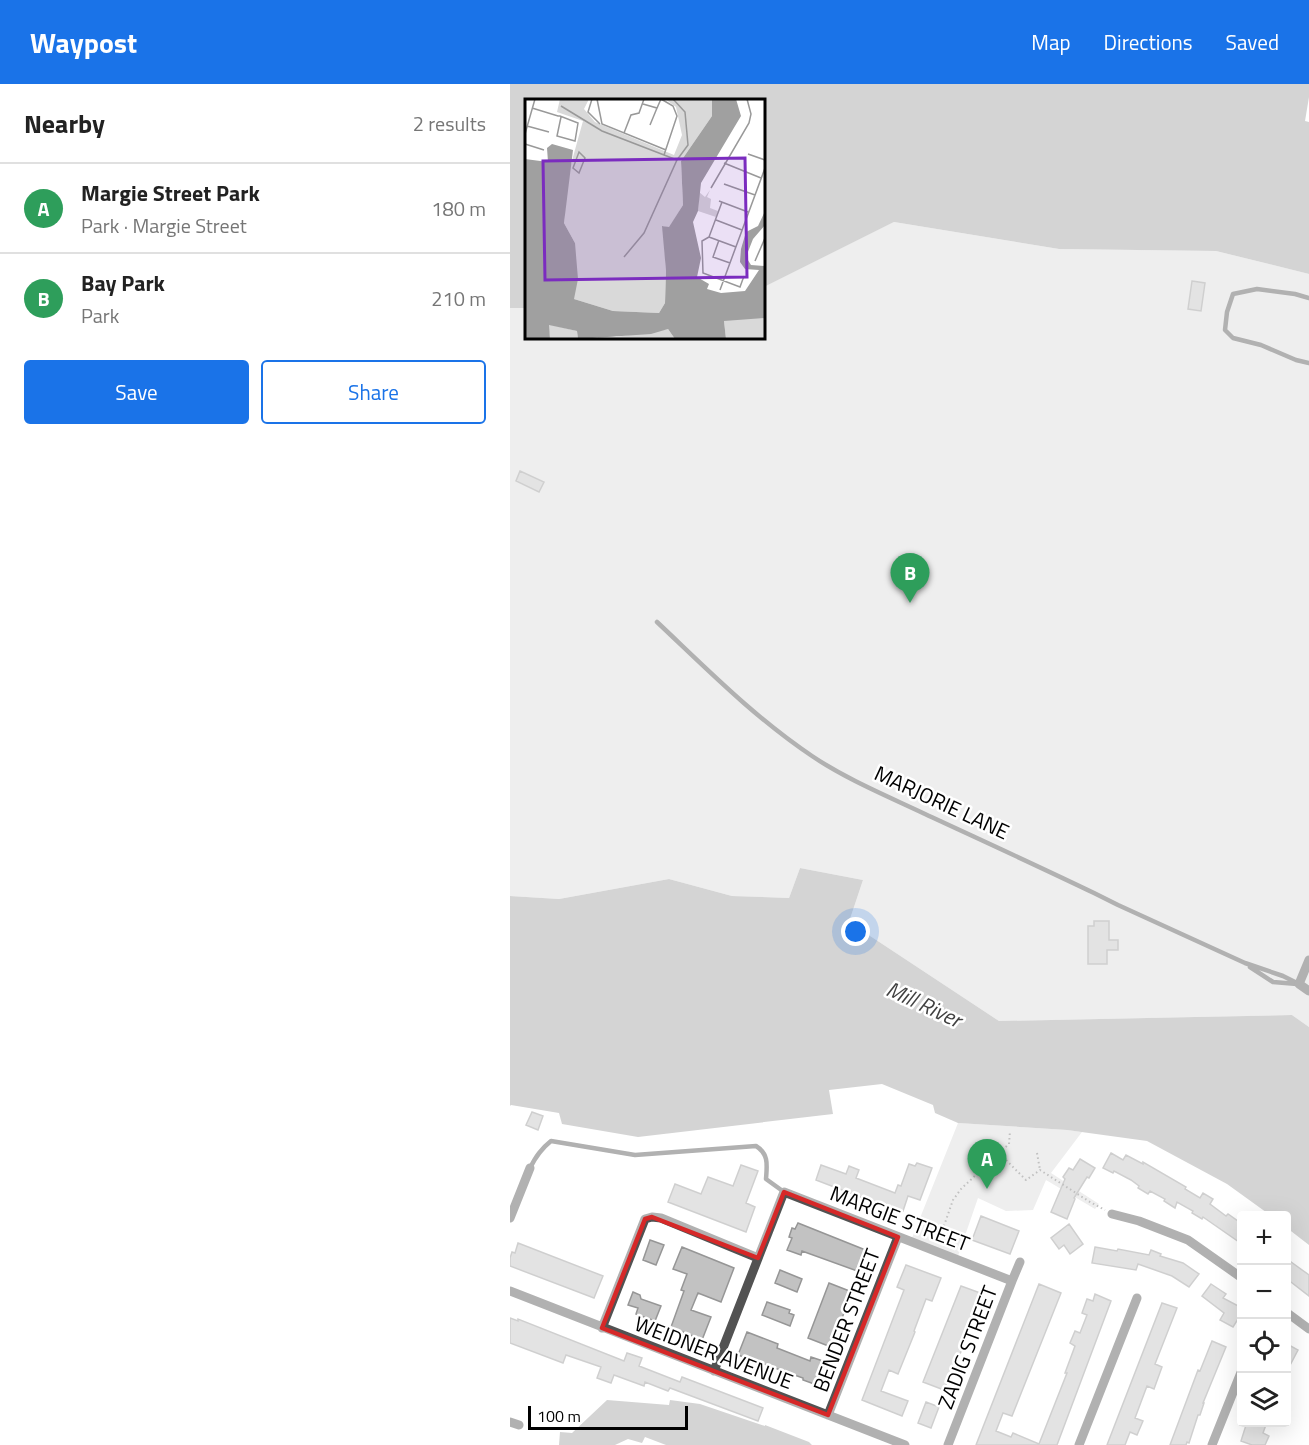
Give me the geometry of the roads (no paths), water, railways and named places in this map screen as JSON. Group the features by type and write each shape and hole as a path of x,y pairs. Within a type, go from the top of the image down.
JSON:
{"street":[{"path":"1299,984 1309,960"},
{"name":"MARJORIE LANE","path":"1299,984 1309,991"},
{"path":"510,1218 530,1168"},
{"path":"714,1371 782,1196"},
{"name":"MARGIE STREET","path":"782,1196 1012,1281"},
{"path":"1112,1214 1139,1221 1188,1240 1237,1274"},
{"path":"602,1328 645,1219 652,1216 661,1218 758,1258"},
{"name":"BENDER STREET","path":"828,1415 898,1237"},
{"name":"ZADIG STREET","path":"948,1445 1020,1262"},
{"name":"WEIDNER AVENUE","path":"510,1292 905,1445"},
{"path":"1079,1445 1137,1298"},
{"path":"1291,1315 1309,1329"},
{"path":"1212,1445 1241,1373"}],"lane":[{"path":"1309,298 1296,294 1257,290 1233,294 1227,312 1226,330 1233,338 1261,345 1309,363"},
{"name":"MARJORIE LANE","path":"657,622 773,729 814,758 898,801 1245,963 1299,984"},
{"name":"MARJORIE LANE","path":"1245,963 1274,982 1299,984"},
{"path":"530,1168 536,1155 551,1141 635,1155 756,1146 763,1150 767,1159 766,1179 782,1196"}],"water":[{"path":"510,84 1309,84 1305,121 1309,122 1309,274 1216,251 1059,249 894,222 765,286 765,99 525,99 525,308 510,308"},
{"name":"Mill River","path":"800,868 863,880 849,922 999,1021 1292,1015 1309,1027 1309,1245 1291,1231 1291,1211 1264,1211 1227,1184 1147,1141 1067,1130 958,1123 935,1113 933,1105 882,1084 829,1090 833,1114 638,1137 562,1124 559,1113 510,1106 510,896 559,899 669,879 732,896 789,898"},
{"path":"607,1400 669,1405 670,1400 700,1404 765,1425 812,1445 666,1445 645,1437 642,1443 628,1439 615,1445 559,1445 560,1432 572,1433"}],"place":[{"name":"Bay Park","path":"910,603"},
{"name":"Margie Street Park","path":"987,1189"}]}
